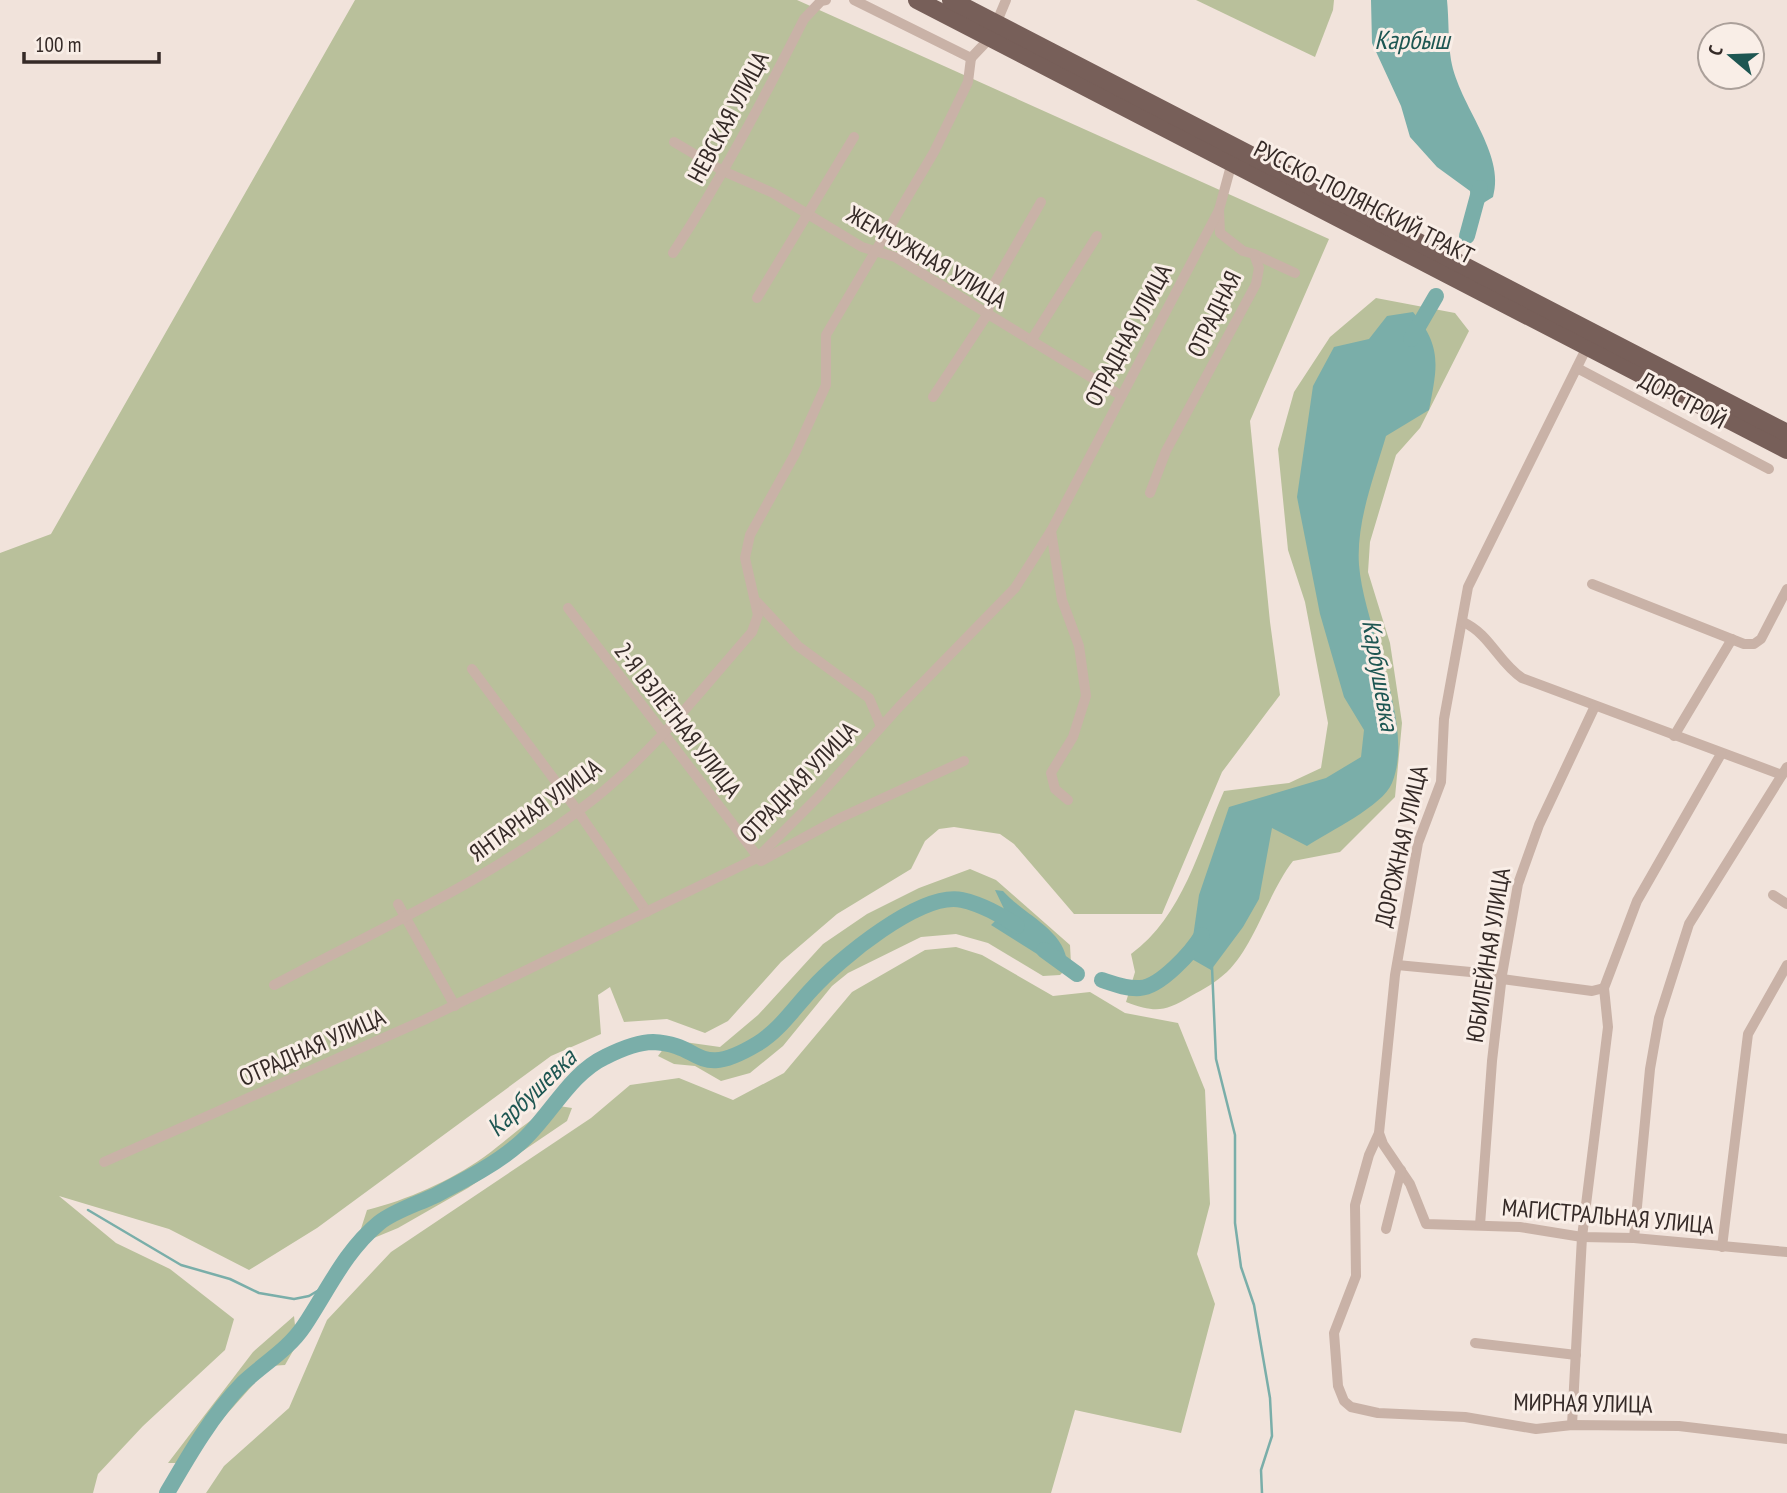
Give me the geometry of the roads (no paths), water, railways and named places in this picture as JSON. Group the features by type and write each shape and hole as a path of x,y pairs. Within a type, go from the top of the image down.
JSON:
{"main road":[{"name":"РУССКО-ПОЛЯНСКИЙ ТРАКТ","path":"917,0 994,31 1787,433"},
{"name":"РУССКО-ПОЛЯНСКИЙ ТРАКТ","path":"951,0 994,31 1232,162 1787,450"}],"street":[{"path":"854,0 971,58"},
{"path":"881,726 869,698 798,646 757,602 745,558 750,535 795,454 826,385 826,335 934,152 968,82 971,58 994,31 1006,0"},
{"name":"НЕВСКАЯ УЛИЦА","path":"673,253 723,171 804,19 824,1"},
{"path":"757,298 854,137"},
{"name":"ЖЕМЧУЖНАЯ УЛИЦА","path":"674,142 723,171 774,193 862,247 895,257 1120,395"},
{"path":"1219,210 1232,162"},
{"path":"933,397 987,315 994,284 1041,202"},
{"name":"ОТРАДНАЯ","path":"1150,494 1166,451 1256,284 1259,268 1254,254 1243,251 1220,233 1219,210"},
{"name":"ОТРАДНАЯ УЛИЦА","path":"104,1162 299,1078 455,1006 757,858 1015,588 1051,531 1219,210"},
{"path":"1031,341 1097,236"},
{"path":"1254,254 1295,273"},
{"name":"ДОРОЖНАЯ УЛИЦА","path":"1378,1413 1362,1411 1344,1401 1338,1385 1334,1333 1356,1276 1355,1205 1369,1155 1379,1133 1397,965 1418,843 1441,782 1444,719 1468,587 1588,345"},
{"name":"ДОРСТРОЙ","path":"1577,368 1769,469"},
{"path":"1051,531 1062,600 1079,646 1086,696 1073,737 1051,773 1055,789 1069,800"},
{"path":"1592,584 1732,639 1754,644 1761,639 1787,589"},
{"name":"ЯНТАРНАЯ УЛИЦА","path":"274,985 493,868 577,810 666,733 752,632 758,615 757,602"},
{"name":"2-Я ВЗЛЁТНАЯ УЛИЦА","path":"568,608 612,670 666,733 757,858"},
{"path":"1463,622 1486,636 1504,663 1522,678 1721,754 1785,771 1689,924 1659,1018 1650,1069 1634,1238"},
{"path":"1674,736 1732,639"},
{"path":"472,669 577,810 647,912"},
{"name":"ЮБИЛЕЙНАЯ УЛИЦА","path":"1480,1225 1502,977 1524,861 1595,706"},
{"path":"1572,1425 1582,1237 1608,1027 1604,988 1637,901 1721,754"},
{"path":"757,858 761,861 840,818 964,761"},
{"path":"1773,895 1787,904"},
{"path":"398,904 455,1006"},
{"path":"1397,965 1592,990 1604,988"},
{"path":"1722,1247 1748,1034 1787,965"},
{"path":"1379,1133 1401,1170 1386,1229"},
{"name":"МАГИСТРАЛЬНАЯ УЛИЦА","path":"1401,1170 1426,1224 1520,1227 1582,1237 1634,1238 1787,1252"},
{"path":"1475,1343 1576,1355"},
{"name":"МИРНАЯ УЛИЦА","path":"1378,1413 1465,1417 1536,1429 1572,1425 1679,1426 1787,1439"}],"water":[{"name":"Карбыш","path":"1371,0 1447,0 1451,60 1463,95 1488,146 1495,180 1493,197 1472,210 1470,191 1437,167 1410,137 1401,106 1372,43"},
{"path":"1413,312 1429,336 1435,358 1429,410 1386,436 1367,500 1359,549 1363,590 1398,733 1398,759 1392,783 1378,801 1307,846 1272,828 1259,899 1243,927 1211,970 1190,958 1199,895 1229,807 1326,778 1361,757 1364,730 1344,697 1320,614 1297,497 1313,386 1334,347 1369,339 1387,316"},
{"path":"995,890 1003,891 1051,932 1059,941 1067,963 1053,964 991,925 1005,911"}],"waterway":[{"name":"Карбушевка","path":"1467,236 1480,188"},
{"name":"Карбушевка","path":"1411,339 1436,296"},
{"name":"Карбушевка","path":"167,1493 221,1408 243,1383 298,1335 347,1258 367,1234 392,1215 434,1196 510,1151 531,1133 570,1085 592,1065 622,1049 647,1042 670,1044 710,1060 722,1060 737,1055 773,1032 824,976 860,946 881,930 925,906 945,900 962,900 991,910 1017,926"},
{"name":"Карбушевка","path":"1102,980 1130,988 1140,988 1157,982 1175,968 1202,935"},
{"name":"Карбушевка","path":"1044,950 1077,974"},
{"path":"1212,967 1216,1059 1235,1135 1235,1223 1241,1267 1254,1305 1270,1398 1272,1436 1261,1470 1262,1493"},
{"path":"88,1210 181,1265 230,1279 259,1293 294,1299 309,1296 329,1284"}]}
